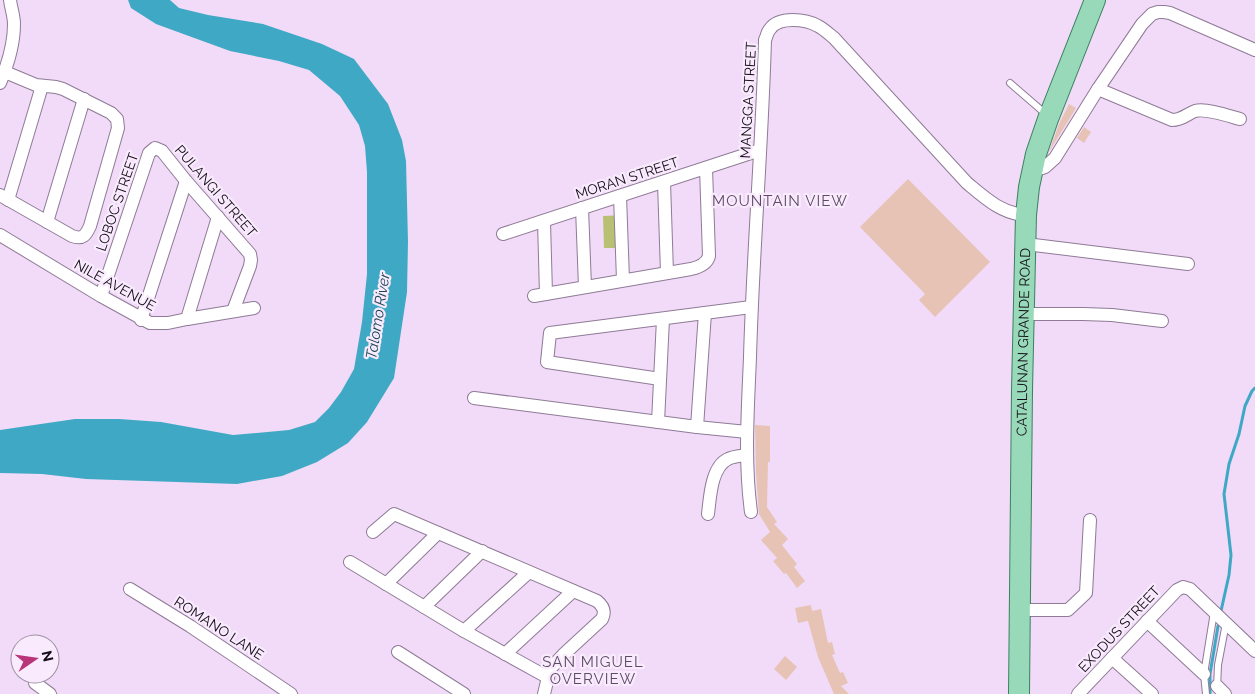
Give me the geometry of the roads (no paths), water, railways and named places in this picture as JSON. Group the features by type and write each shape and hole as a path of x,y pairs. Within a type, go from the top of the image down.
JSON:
{"main road":[{"name":"CATALUNAN GRANDE ROAD","path":"1019,694 1023,314 1028,187 1031,170 1049,116 1095,0"}],"street":[{"path":"8,1 13,13 14,23 10,54 2,78 63,89 111,113 117,119 118,128 90,226 82,238 72,236 4,198 42,86"},
{"path":"1031,170 1045,167 1055,158 1142,24 1152,14 1164,12 1170,14 1255,50"},
{"name":"MANGGA STREET","path":"751,512 748,483 747,432 751,307 765,40 768,30 775,24 783,21 804,20 820,27 834,38 960,176 983,197 1007,212 1026,215"},
{"path":"1098,90 1172,120 1178,120 1196,111 1240,119"},
{"path":"47,222 84,99"},
{"name":"PULANGI STREET","path":"155,148 162,151 251,257 250,266 233,311"},
{"name":"LOBOC STREET","path":"101,296 149,153 155,148"},
{"name":"MORAN STREET","path":"503,234 760,150"},
{"path":"544,220 540,295 696,268 703,265 709,256 706,168"},
{"path":"141,320 186,181"},
{"path":"664,182 667,273"},
{"path":"620,196 623,280"},
{"path":"582,208 585,287"},
{"path":"187,319 218,217"},
{"name":"NILE AVENUE","path":"0,235 141,320 150,323 168,323 254,308"},
{"path":"1026,244 1188,264"},
{"path":"660,379 547,362 550,333 751,307"},
{"path":"697,427 705,313"},
{"path":"1023,314 1112,315 1162,321"},
{"path":"658,422 663,319"},
{"path":"474,398 747,432"},
{"path":"708,514 713,482 722,462 729,458 748,455"},
{"path":"373,532 394,514 601,604 604,615 599,623 550,669 544,694"},
{"path":"1020,610 1068,610 1086,593 1090,520"},
{"path":"386,584 438,533"},
{"path":"424,607 482,552"},
{"path":"350,562 464,631 547,677"},
{"path":"464,631 529,572"},
{"name":"ROMANO LANE","path":"130,588 291,694"},
{"name":"EXODUS STREET","path":"1078,694 1177,590 1183,588 1190,589 1214,612"},
{"path":"505,654 574,591"},
{"path":"1214,612 1255,651"},
{"path":"1148,621 1204,674"},
{"path":"398,652 464,694"},
{"path":"1112,658 1152,694"},
{"path":"36,684 50,694"}],"lane":[{"path":"1010,83 1049,116"},
{"path":"1206,694 1204,674 1214,612"},
{"path":"1220,691 1218,665 1226,623"}],"water":[{"name":"Talomo River","path":"128,0 170,0 179,8 263,24 322,44 354,59 388,104 402,140 406,161 407,292 394,378 367,422 348,443 317,462 282,476 237,484 86,479 42,474 0,473 0,430 75,419 119,419 161,422 233,435 289,430 315,422 341,392 354,369 362,322 367,274 367,172 365,146 359,125 340,96 309,70 279,61 230,51 156,24 131,8"}],"waterway":[{"path":"1221,611 1229,575 1231,555 1224,494 1229,464 1239,434 1245,406 1255,388"},
{"path":"1210,694 1210,674 1218,626"}],"district":[{"name":"MOUNTAIN VIEW","path":"780,201"},
{"name":"SAN MIGUEL OVERVIEW","path":"593,670"}]}
